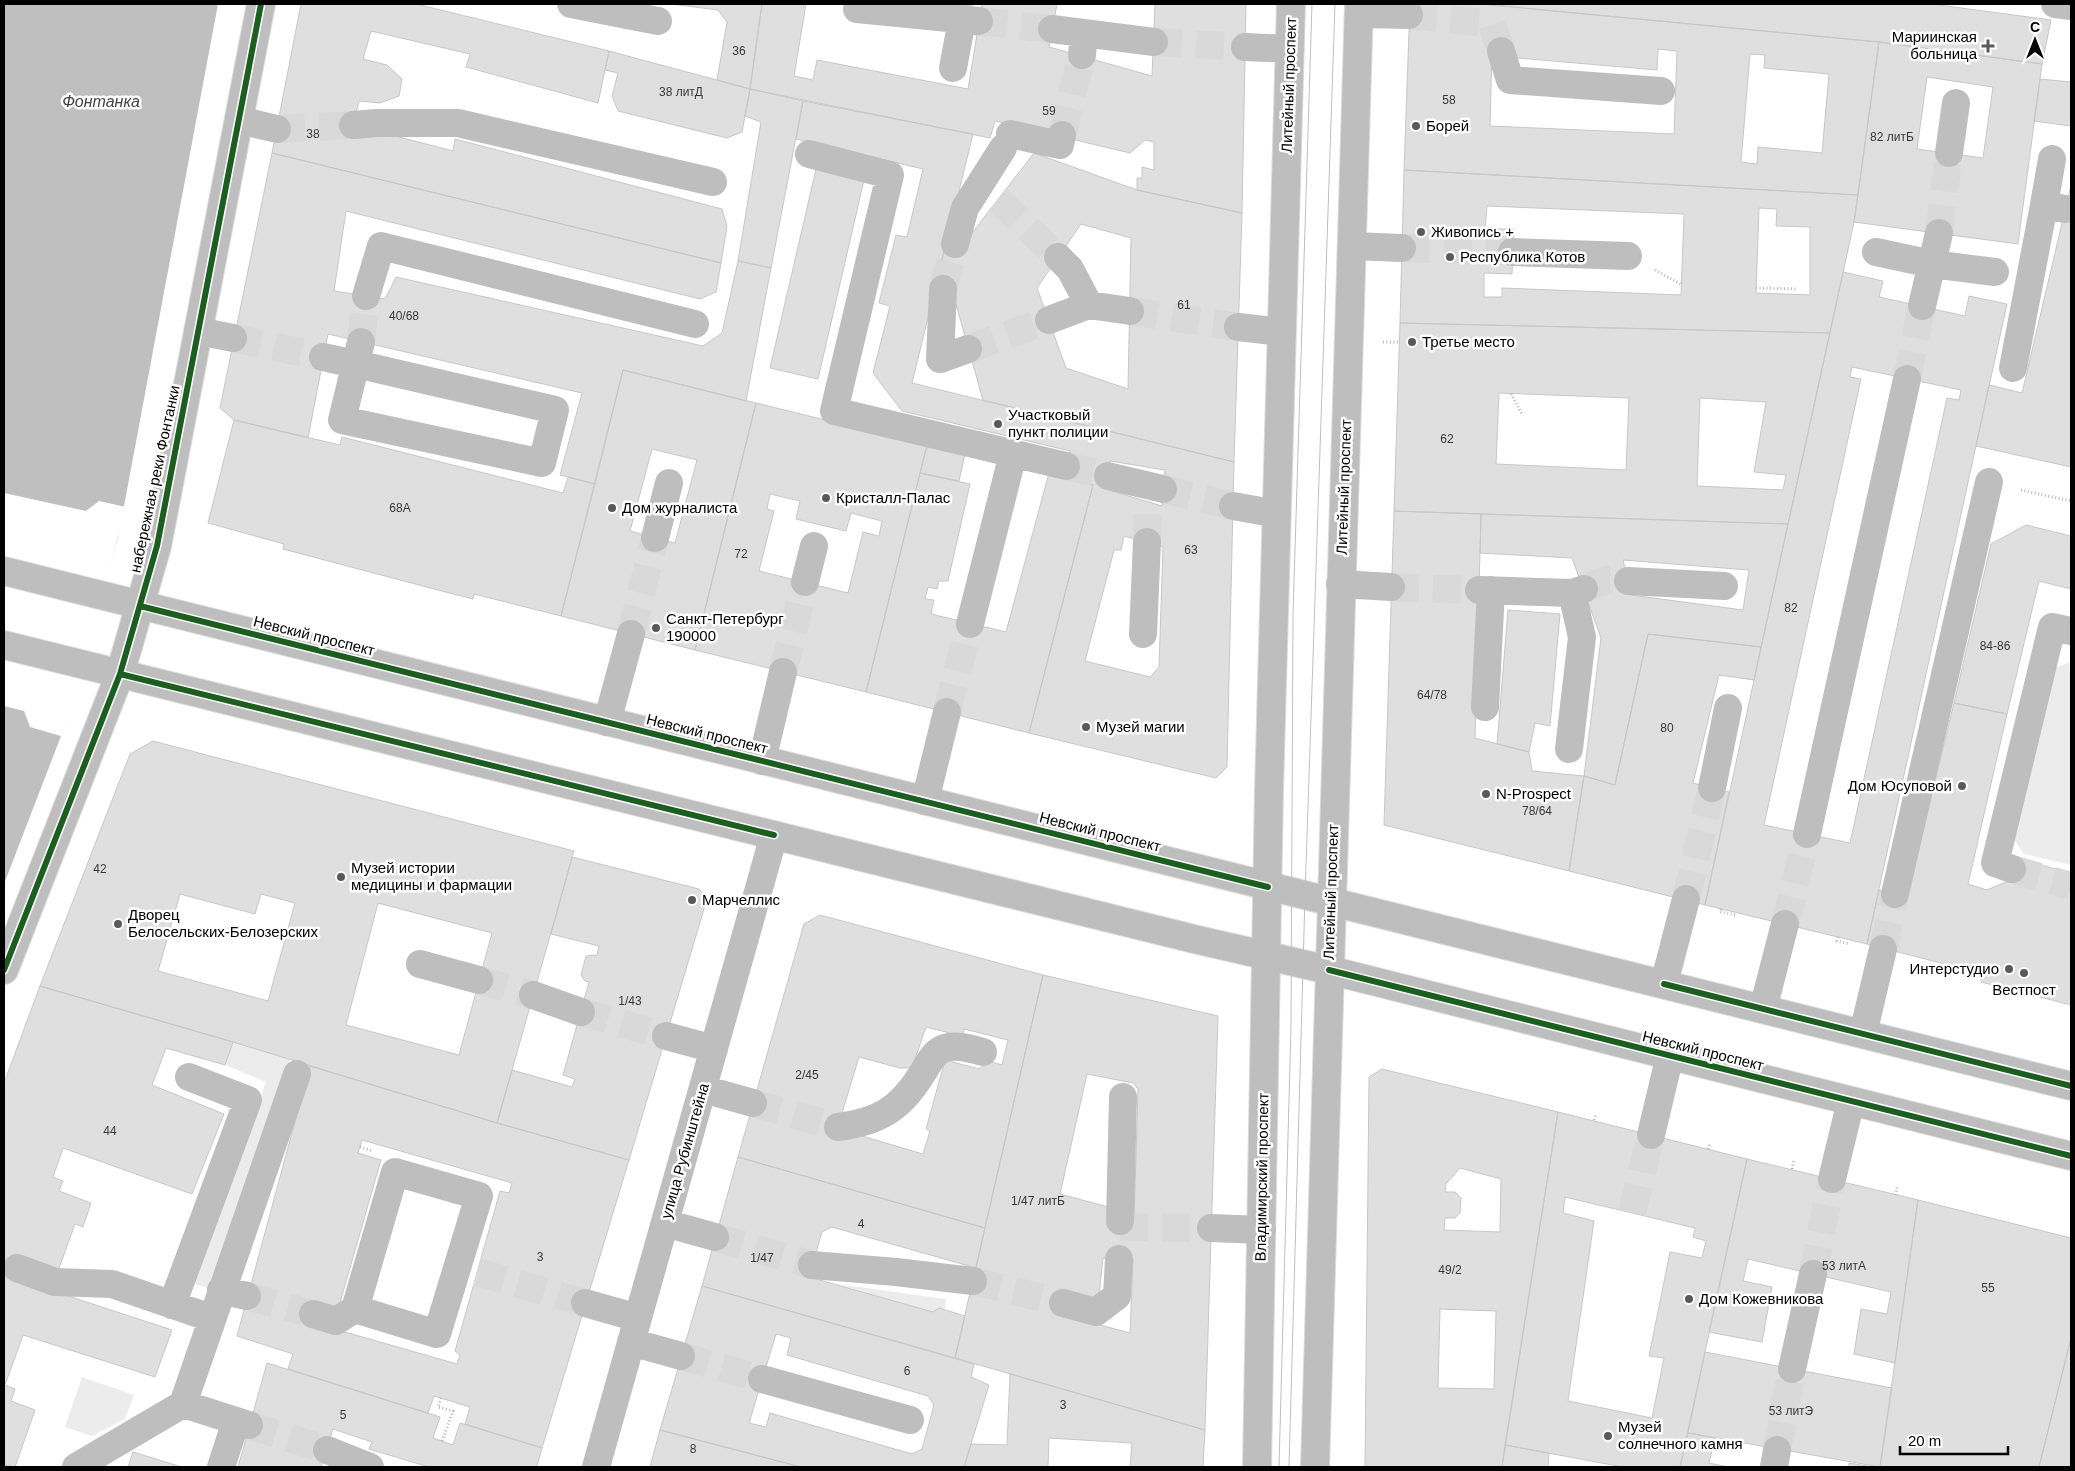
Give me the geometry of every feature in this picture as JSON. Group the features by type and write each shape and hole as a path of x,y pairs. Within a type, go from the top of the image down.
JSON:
{"main road":[{"name":"набережная реки Фонтанки","path":"4,970 120,674 157,546 261,4"},
{"path":"571,4 658,21"},
{"name":"Литейный проспект","path":"1268,887 1291,4"},
{"path":"2055,4 2071,6"},
{"path":"857,9 971,21 953,68"},
{"path":"1359,9 1409,15"},
{"name":"Литейный проспект","path":"1329,970 1359,9"},
{"path":"1052,29 1083,44 1154,42"},
{"path":"1244,47 1290,49"},
{"path":"1501,50 1510,80 1661,90"},
{"path":"1949,153 1956,103"},
{"path":"239,120 277,129"},
{"path":"353,125 377,123 458,123 713,182"},
{"path":"955,244 965,208 989,192 1006,141 1060,145 1062,135"},
{"path":"809,154 890,175 834,411 1066,466"},
{"path":"2013,368 2055,207 2052,159"},
{"path":"1922,306 1939,233"},
{"path":"366,296 381,246 695,324"},
{"path":"1352,246 1402,248"},
{"path":"1512,252 1628,256"},
{"path":"1876,252 1932,264 1995,272"},
{"path":"1058,258 1070,269 1089,305"},
{"path":"943,289 940,359 968,349"},
{"path":"1048,320 1089,305 1130,311"},
{"path":"1238,327 1282,332"},
{"path":"198,331 233,338"},
{"path":"323,357 358,353 555,410 542,463 342,420 358,353"},
{"path":"1807,834 1906,378"},
{"path":"970,624 1013,454"},
{"path":"1108,476 1153,492"},
{"path":"1895,894 1989,482"},
{"path":"655,538 669,483"},
{"path":"1234,506 1277,514"},
{"path":"1143,634 1147,542"},
{"path":"806,582 814,546"},
{"name":"Невский проспект","path":"4,571 2071,1086"},
{"path":"1628,581 1724,586"},
{"path":"1340,584 1391,587"},
{"path":"1486,706 1485,590 1578,591 1582,637 1569,750"},
{"path":"2012,869 1995,863 2052,627 2071,632"},
{"path":"607,722 631,634"},
{"name":"Невский проспект","path":"4,645 1329,970 2071,1156"},
{"path":"762,761 783,672"},
{"path":"1712,788 1728,708"},
{"path":"925,801 947,712"},
{"name":"улица Рубинштейна","path":"596,1467 774,835"},
{"name":"Владимирский проспект","path":"1258,1467 1268,887"},
{"path":"1664,984 1686,899"},
{"path":"1764,1009 1785,924"},
{"path":"1863,1034 1883,949"},
{"path":"420,964 479,980"},
{"path":"1315,1467 1329,970"},
{"path":"533,995 581,1012"},
{"path":"666,1036 714,1049"},
{"path":"838,1127 864,1123 889,1112 908,1094 931,1059 944,1048 961,1047 983,1052"},
{"path":"1651,1135 1670,1055"},
{"path":"86,1465 183,1404 211,1318 234,1293 297,1074"},
{"path":"172,1305 248,1100 189,1077"},
{"path":"703,1089 753,1103"},
{"path":"1120,1221 1123,1097"},
{"path":"1832,1179 1851,1101"},
{"path":"313,1314 336,1321 355,1309 396,1172 479,1196 467,1269 437,1334 355,1309"},
{"path":"665,1223 715,1237"},
{"path":"1211,1228 1262,1230"},
{"path":"1064,1304 1096,1312 1117,1296 1118,1259"},
{"path":"812,1265 973,1281"},
{"path":"17,1268 55,1282 112,1284 211,1318"},
{"path":"1792,1369 1813,1274"},
{"path":"585,1303 681,1356"},
{"path":"762,1379 910,1420"},
{"path":"183,1404 243,1423 221,1467"},
{"path":"327,1450 370,1467"}],"path":[{"path":"1756,288 1798,289"},
{"path":"1383,342 1399,342"},
{"path":"1511,394 1522,414"},
{"path":"1989,482 2071,501"},
{"path":"1721,909 1720,912 1737,915"},
{"path":"1838,937 1837,941 1854,944"},
{"path":"1594,1120 1596,1114"},
{"path":"1708,1149 1710,1143"},
{"path":"1792,1169 1794,1160"},
{"path":"1895,1195 1898,1185"},
{"path":"441,1398 438,1407 453,1411 442,1441"}],"shaded area":[{"path":"2071,662 2071,865 2024,854 2013,838 2052,669"},
{"path":"233,1042 290,1060 211,1283 207,1288 195,1284 196,1278 266,1082 225,1065"},
{"path":"837,1284 946,1299 945,1310 933,1312"},
{"path":"82,1377 134,1395 125,1419 92,1436 65,1427"}],"water":[{"name":"Фонтанка","path":"4,4 218,4 118,538 61,736 4,884"}],"pier":[{"path":"4,493 86,511 99,501 126,507 84,665 61,736 30,727 24,711 4,706"}],"building":[{"path":"301,4 416,4 609,51 598,103 466,67 470,54 371,31 363,59 387,65 402,79 399,96 380,103 359,101 353,125 453,151 455,139 722,209 727,226 721,263 272,153"},
{"path":"671,4 762,4 750,89 717,80 727,22 718,10"},
{"path":"762,4 806,4 794,76 813,80 817,60 968,89 982,4 1057,4 1049,47 1152,76 1155,4 1246,4 1242,213 1137,190 1137,178 1142,178 1142,167 1154,170 1154,142 1145,140 1130,153 995,121 990,138 750,89"},
{"path":"949,4 973,4 972,6"},
{"path":"1410,4 1481,4 1879,42 1858,195 1404,170","holes":["1658,49 1677,51 1674,134 1490,126 1492,50 1511,51 1518,58 1657,70","1750,54 1765,55 1764,68 1829,74 1822,153 1758,147 1757,164 1741,162"]},
{"name":"Мариинская больница","path":"1481,4 1931,4 2051,20 2042,64 1879,42"},
{"path":"1879,42 2042,64 2018,244 1854,222","holes":["1927,77 1993,87 1983,158 1917,149"]},
{"path":"609,51 750,89 742,132 727,138 618,111 612,96 618,73 605,70"},
{"path":"2040,79 2071,82 2071,126 2034,121"},
{"path":"750,89 803,101 771,268 738,261 761,122 745,116"},
{"path":"803,101 973,134 912,383 1234,462 1227,767 1216,778 1029,733 1093,485 1064,476 1070,451 902,411 873,373 890,306 879,303 896,235 907,237 923,169 796,139","holes":["1110,461 1165,470 1162,506 1112,491 1114,484 1107,482","1124,536 1163,547 1159,667 1150,677 1085,661 1114,550 1121,550"]},
{"path":"272,153 721,263 716,292 700,299 346,211 334,291 385,299 396,277 703,346 722,333 738,261 771,268 746,401 623,370 595,484 560,475 582,393 328,334 308,438 234,420 220,408"},
{"path":"1034,153 1137,190 1242,213 1234,462 983,400 952,290 935,288 946,243 962,246","holes":["1081,224 1131,238 1128,389 1066,368 1037,288"]},
{"path":"816,169 864,180 818,379 770,368"},
{"path":"1404,170 1858,195 1830,333 1400,323","holes":["1487,206 1684,214 1681,295 1502,288 1502,297 1484,297 1484,273 1512,274 1514,229 1485,229","1759,208 1777,209 1776,226 1810,227 1810,295 1756,293"]},
{"path":"2071,185 2071,467 1976,446 1989,385 2022,393"},
{"path":"1843,272 1883,281 1879,297 1965,316 1969,296 2007,304 1867,944 1705,905","holes":["1852,367 1961,390 1959,400 1947,398 1850,843 1764,825 1861,379 1850,377"]},
{"path":"1400,323 1830,333 1788,524 1394,511","holes":["1499,393 1629,398 1626,470 1496,464","1700,398 1766,402 1754,472 1786,475 1783,490 1697,486"]},
{"name":"Дом журналиста","path":"623,370 756,403 695,650 561,616","holes":["652,449 697,460 675,543 630,531"]},
{"path":"756,403 927,445 866,692 695,650","holes":["770,494 800,501 796,519 846,531 851,513 882,521 879,536 863,532 848,593 759,571 774,511 767,509"]},
{"path":"234,420 340,445 342,437 563,493 568,477 595,484 561,616 474,594 473,599 434,589 283,549 284,544 208,523"},
{"path":"927,445 965,454 959,481 920,473"},
{"path":"920,473 970,484 948,581 939,581 937,589 928,587 925,599 934,600 931,614 1006,632 1049,473 1093,485 1029,733 866,692"},
{"path":"1394,511 1481,514 1475,738 1529,752 1532,771 1584,776 1569,871 1384,825"},
{"path":"1481,514 1788,524 1761,647 1648,634 1615,785 1584,776 1601,638 1572,558 1480,553","holes":["1623,560 1749,570 1743,610 1631,595"]},
{"path":"2026,525 2071,536 2071,589 2039,581 2007,714 1954,703 1991,544"},
{"path":"1508,610 1560,614 1550,726 1535,723 1529,752 1497,744"},
{"path":"1648,634 1761,647 1754,680 1719,675 1693,783 1729,792 1705,905 1569,871 1584,776 1615,785"},
{"name":"Дом Юсуповой","path":"1954,703 2007,714 1968,884 1987,890 2008,881 2015,858 2071,873 2071,1005 1981,982 1983,974 1867,944 1879,890 1907,897"},
{"name":"Дворец Белосельских-Белозерских","path":"153,741 574,851 497,1123 233,1042 40,986 130,754","holes":["180,894 255,914 261,894 295,903 268,1001 158,971","378,903 492,933 459,1055 346,1025"]},
{"path":"572,857 699,889 707,899 629,1160 497,1123 512,1070 572,1087 575,1079 563,1075 589,982 585,981 581,975 586,956 597,955 599,946 551,934"},
{"path":"820,915 1043,975 985,1228 738,1157 804,924","holes":["926,1027 962,1036 964,1029 1008,1040 1002,1065 988,1061 979,1069 945,1060 926,1129 930,1131 923,1154 852,1133 835,1136 859,1057 900,1068 912,1068"]},
{"path":"1043,975 1218,1016 1205,1430 955,1358","holes":["1087,1074 1133,1083 1138,1089 1134,1221 1120,1221 1108,1207 1060,1194","1103,1258 1133,1259 1130,1333 1060,1314 1099,1295"]},
{"path":"40,986 233,1042 225,1065 166,1048 152,1085 224,1114 192,1194 63,1148 53,1177 63,1181 59,1191 91,1203 83,1227 75,1224 58,1271 13,1278 4,1275 4,1083"},
{"path":"310,1066 497,1123 629,1160 542,1448 465,1424 470,1407 434,1396 428,1413 288,1369 293,1354 237,1336","holes":["362,1140 512,1183 509,1193 500,1191 455,1351 460,1355 457,1364 310,1322 337,1313 381,1160 358,1153"]},
{"path":"1382,1069 1558,1112 1502,1467 1365,1467 1369,1077","holes":["1460,1168 1501,1179 1500,1232 1444,1230 1445,1218 1455,1218 1460,1213 1461,1198 1455,1192 1445,1192 1446,1184","1440,1309 1496,1311 1494,1389 1438,1388"]},
{"name":"Дом Кожевникова","path":"1558,1112 1747,1159 1680,1467 1623,1467 1505,1445","holes":["1565,1197 1695,1228 1693,1237 1706,1241 1702,1258 1670,1252 1649,1356 1664,1358 1652,1418 1568,1401 1594,1221 1563,1213"]},
{"path":"738,1157 985,1228 976,1268 832,1227 822,1232 809,1277 933,1312 939,1308 965,1316 955,1358 702,1286"},
{"path":"1747,1159 1918,1200 1895,1363 1854,1354 1861,1309 1887,1314 1891,1292 1748,1259 1743,1281 1772,1287 1762,1342 1709,1332"},
{"path":"1918,1200 2071,1238 2071,1338 2039,1467 1880,1467"},
{"path":"4,1275 172,1330 155,1377 23,1335 5,1385 15,1389 11,1401 35,1410 15,1467 4,1465"},
{"path":"702,1286 974,1364 971,1377 989,1385 964,1467 801,1467 660,1430","holes":["776,1334 791,1338 787,1355 928,1396 934,1405 922,1449 912,1454 770,1413 766,1427 749,1423"]},
{"path":"2071,1338 2071,1467 2039,1467"},
{"path":"1705,1352 1892,1388 1880,1467 1688,1433"},
{"path":"267,1363 440,1417 433,1438 453,1445 460,1423 542,1448 537,1467 429,1467 369,1449 372,1442 333,1429 321,1467 238,1467"},
{"path":"1010,1374 1205,1430 1203,1467 1130,1467 1132,1443 1049,1438 1048,1467 964,1467 971,1444 1007,1445"},
{"path":"660,1430 801,1467 650,1467"},
{"path":"1688,1433 1715,1438 1709,1463 1728,1467 1680,1467"},
{"path":"1505,1445 1549,1453 1548,1467 1502,1467"},
{"path":"133,1452 182,1467 128,1467"},
{"path":"1849,1463 1872,1467 1849,1467"}],"tunnel":[{"path":"1409,15 1492,24 1501,51"},
{"path":"979,21 1052,29"},
{"path":"1154,42 1245,47"},
{"path":"1062,135 1082,55"},
{"path":"277,129 353,125"},
{"path":"1939,233 1949,153"},
{"path":"998,200 1058,257"},
{"path":"943,289 955,244"},
{"path":"1402,248 1512,252"},
{"path":"361,342 366,296"},
{"path":"1907,379 1922,306"},
{"path":"1130,311 1238,327"},
{"path":"968,349 1049,320"},
{"path":"233,338 323,357"},
{"path":"1066,466 1108,476"},
{"path":"1163,489 1233,506"},
{"path":"1147,542 1148,502"},
{"path":"631,634 655,538"},
{"path":"1584,589 1607,580 1628,581"},
{"path":"783,672 805,582"},
{"path":"1391,587 1479,590"},
{"path":"947,712 970,624"},
{"path":"1686,899 1712,788"},
{"path":"1785,924 1807,834"},
{"path":"2012,869 2071,886"},
{"path":"1883,949 1895,894"},
{"path":"479,980 533,995"},
{"path":"581,1012 666,1036"},
{"path":"753,1103 838,1127"},
{"path":"1632,1213 1651,1135"},
{"path":"1813,1274 1832,1179"},
{"path":"1120,1227 1211,1228"},
{"path":"715,1237 812,1265"},
{"path":"477,1272 585,1303"},
{"path":"973,1281 1063,1303"},
{"path":"247,1296 313,1314"},
{"path":"681,1356 762,1379"},
{"path":"1777,1450 1792,1369"},
{"path":"249,1425 327,1450"}],"tram line":[{"path":"1279,1467 1291,1027 1293,614 1312,4"},
{"path":"1289,1467 1305,896 1335,4"}],"cycle path":[{"path":"4,970 120,674 157,546 261,4"},
{"path":"140,606 1268,887"},
{"path":"120,674 774,835"},
{"path":"1329,970 2071,1156"},
{"path":"1664,984 2071,1086"}],"place":[{"name":"Мариинская больница","path":"1988,46"},
{"name":"Борей","path":"1416,126"},
{"name":"Живопись +","path":"1421,232"},
{"name":"Республика Котов","path":"1450,257"},
{"name":"Третье место","path":"1412,342"},
{"name":"Участковый пункт полиции","path":"998,424"},
{"name":"Кристалл-Палас","path":"826,498"},
{"name":"Дом журналиста","path":"612,508"},
{"name":"Санкт-Петербург 190000","path":"656,628"},
{"name":"Музей магии","path":"1086,727"},
{"name":"Дом Юсуповой","path":"1962,786"},
{"name":"N-Prospect","path":"1486,794"},
{"name":"Музей истории медицины и фармации","path":"341,877"},
{"name":"Марчеллис","path":"692,900"},
{"name":"Дворец Белосельских-Белозерских","path":"118,924"},
{"name":"Интерстудио","path":"2009,969"},
{"name":"Вестпост","path":"2024,973"},
{"name":"Дом Кожевникова","path":"1689,1299"},
{"name":"Музей солнечного камня","path":"1608,1436"}]}
